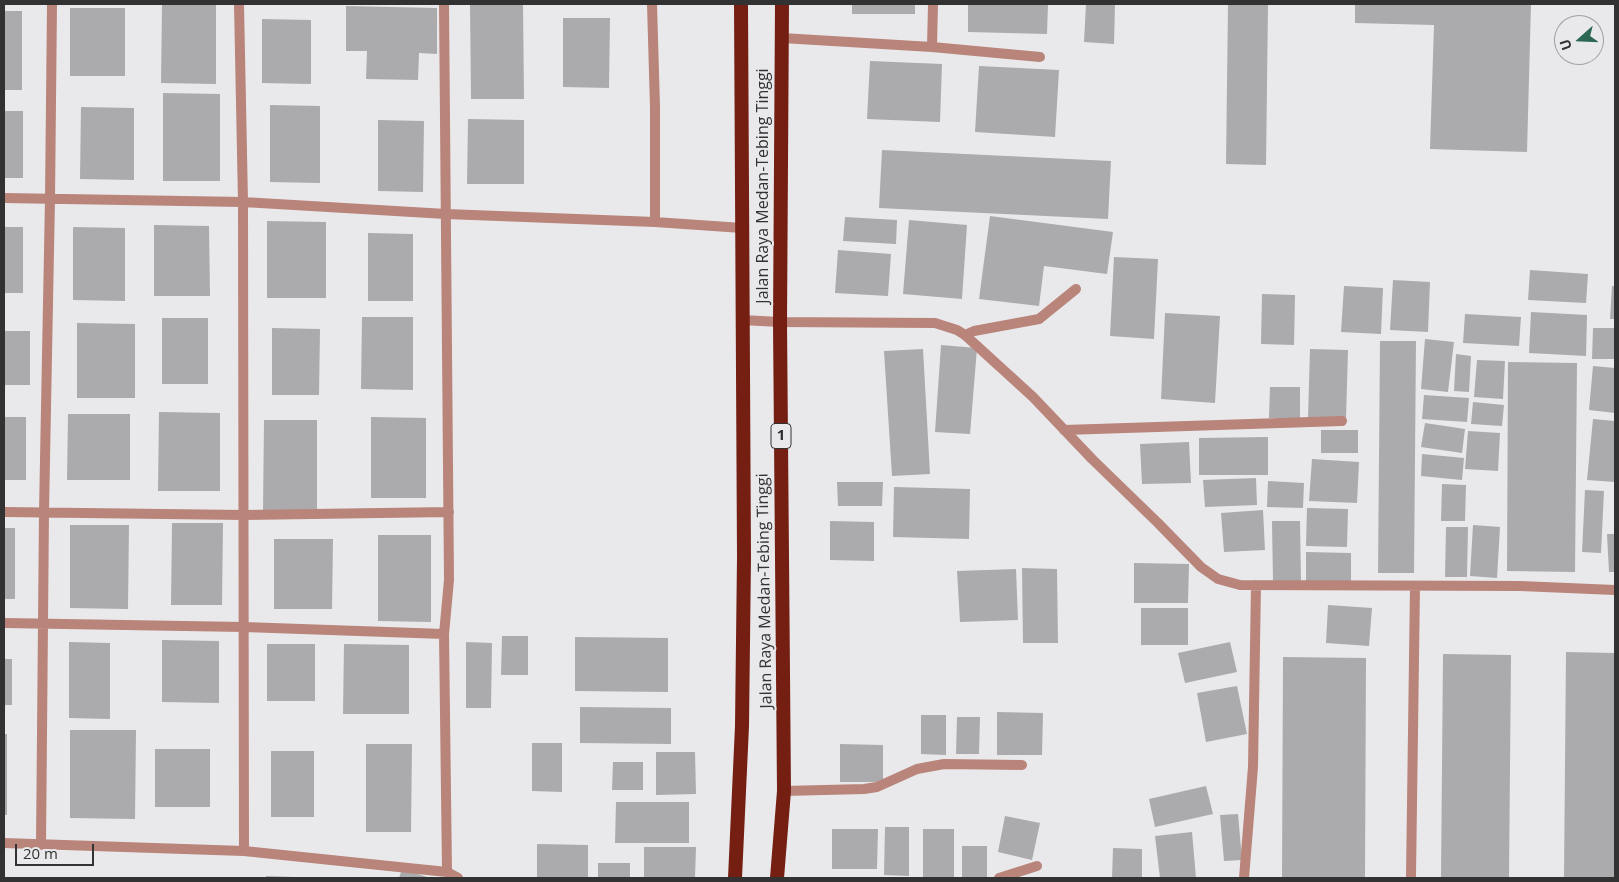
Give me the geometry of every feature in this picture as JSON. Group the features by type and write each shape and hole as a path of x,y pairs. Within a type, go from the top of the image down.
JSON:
{"highway":[{"name":"Jalan Raya Medan-Tebing Tinggi","path":"735,878 742,726 744,557 741,4"},
{"name":"Jalan Raya Medan-Tebing Tinggi","path":"777,878 784,791 780,322 782,4"}],"street":[{"path":"41,845 42,624 52,4"},
{"path":"239,4 243,202 244,851"},
{"path":"444,4 449,512 449,580 444,634 447,872"},
{"path":"652,4 655,107 655,222"},
{"path":"932,47 933,4"},
{"path":"782,38 932,47 1040,57"},
{"path":"4,198 243,202 742,228"},
{"path":"965,335 974,331 1039,319 1076,289"},
{"path":"742,320 935,323 957,330 965,335 1033,397 1201,567 1218,579 1240,585 1520,586 1615,590"},
{"path":"1064,430 1342,421"},
{"path":"4,512 244,515 449,512"},
{"path":"1244,878 1253,767 1256,585"},
{"path":"1411,876 1415,586"},
{"path":"4,623 244,627 444,634"},
{"path":"784,791 877,787 917,769 944,764 1022,765"},
{"path":"4,843 244,851 447,872 458,878"},
{"path":"999,878 1037,866"}],"building":[{"path":"162,4 216,4 216,84 161,83"},
{"path":"470,4 523,4 524,99 471,99"},
{"path":"852,4 915,4 915,14 852,14"},
{"path":"968,4 1048,4 1047,34 968,32"},
{"path":"1086,4 1115,4 1114,44 1084,42"},
{"path":"1228,4 1268,4 1266,165 1226,164"},
{"path":"1355,4 1531,4 1527,152 1430,149 1434,25 1355,23"},
{"path":"346,6 437,8 437,54 419,53 418,80 366,79 367,51 346,51"},
{"path":"70,8 125,8 125,76 70,76"},
{"path":"4,11 22,11 22,90 4,90"},
{"path":"563,18 610,18 609,88 563,87"},
{"path":"262,19 311,20 311,84 262,83"},
{"path":"870,61 942,64 940,122 867,119"},
{"path":"979,66 1059,70 1055,137 975,132"},
{"path":"163,93 220,94 220,181 163,181"},
{"path":"270,105 320,106 320,183 270,182"},
{"path":"81,107 134,108 134,180 80,179"},
{"path":"4,111 23,111 23,178 4,178"},
{"path":"468,119 524,120 524,184 467,184"},
{"path":"378,120 424,121 423,192 378,191"},
{"path":"882,150 1111,161 1108,219 879,208"},
{"path":"990,216 1113,232 1107,274 1044,266 1039,306 979,299"},
{"path":"845,217 897,220 896,244 843,241"},
{"path":"909,220 967,225 962,299 903,294"},
{"path":"267,221 326,222 326,298 267,298"},
{"path":"154,225 209,226 210,296 154,296"},
{"path":"4,227 23,227 23,293 4,293"},
{"path":"73,227 125,228 125,301 73,300"},
{"path":"368,233 413,234 413,301 368,301"},
{"path":"838,250 891,254 888,296 835,293"},
{"path":"1114,257 1158,259 1154,339 1110,336"},
{"path":"1530,270 1588,274 1586,303 1528,300"},
{"path":"1393,280 1430,282 1428,332 1390,330"},
{"path":"1344,286 1383,288 1381,334 1341,332"},
{"path":"1612,286 1615,286 1615,319 1610,319"},
{"path":"1262,294 1295,295 1294,345 1261,344"},
{"path":"1531,312 1587,315 1586,356 1529,353"},
{"path":"1165,313 1220,316 1215,403 1161,399"},
{"path":"1465,314 1521,317 1519,346 1463,343"},
{"path":"362,317 413,317 413,390 361,389"},
{"path":"162,318 208,318 208,384 162,384"},
{"path":"77,323 135,324 135,398 77,398"},
{"path":"272,328 320,329 319,395 272,395"},
{"path":"1593,328 1615,328 1615,359 1592,359"},
{"path":"4,331 30,331 30,385 4,385"},
{"path":"1425,339 1454,342 1448,392 1421,389"},
{"path":"1380,341 1416,341 1414,573 1378,573"},
{"path":"941,345 977,348 970,434 935,432"},
{"path":"923,349 930,474 892,476 884,351"},
{"path":"1310,349 1348,350 1346,419 1308,418"},
{"path":"1456,354 1471,356 1469,392 1454,391"},
{"path":"1477,360 1505,361 1503,399 1474,397"},
{"path":"1508,362 1577,363 1575,572 1507,571"},
{"path":"1593,366 1615,368 1615,413 1589,410"},
{"path":"1270,387 1300,387 1300,418 1269,418"},
{"path":"1424,395 1469,398 1467,422 1422,419"},
{"path":"1473,402 1504,405 1502,426 1471,424"},
{"path":"159,412 220,413 220,491 158,491"},
{"path":"68,414 130,414 130,480 67,480"},
{"path":"4,417 26,417 26,480 4,480"},
{"path":"371,417 426,418 426,498 371,498"},
{"path":"1593,419 1615,421 1615,482 1587,480"},
{"path":"264,420 317,420 317,512 263,511"},
{"path":"1425,423 1465,429 1462,453 1421,447"},
{"path":"1321,430 1358,430 1358,453 1321,453"},
{"path":"1468,431 1500,433 1498,471 1465,469"},
{"path":"1268,437 1268,475 1199,475 1199,438"},
{"path":"1189,442 1191,483 1142,484 1140,444"},
{"path":"1422,454 1464,458 1462,480 1421,476"},
{"path":"1312,459 1359,462 1357,503 1309,501"},
{"path":"1256,478 1257,505 1205,507 1203,480"},
{"path":"1268,481 1304,483 1303,508 1267,507"},
{"path":"837,482 883,482 882,506 838,506"},
{"path":"1442,484 1466,485 1465,521 1441,521"},
{"path":"894,487 970,489 969,539 893,537"},
{"path":"1585,490 1604,491 1601,553 1582,552"},
{"path":"1307,508 1348,509 1347,547 1306,546"},
{"path":"1263,510 1265,550 1224,552 1221,513"},
{"path":"830,521 874,522 874,561 830,560"},
{"path":"1272,521 1300,521 1301,582 1273,582"},
{"path":"172,523 223,523 222,605 171,605"},
{"path":"70,525 129,525 128,609 70,608"},
{"path":"1473,525 1500,527 1497,578 1470,576"},
{"path":"1446,527 1468,527 1467,577 1445,577"},
{"path":"4,528 15,528 15,599 4,599"},
{"path":"1607,534 1615,534 1615,572 1609,572"},
{"path":"378,535 431,535 431,622 378,621"},
{"path":"274,539 333,539 332,609 274,609"},
{"path":"1306,552 1351,553 1351,581 1306,582"},
{"path":"1134,563 1189,564 1188,603 1134,603"},
{"path":"1022,568 1057,569 1058,643 1023,643"},
{"path":"1016,569 1018,620 960,622 957,571"},
{"path":"1328,605 1372,608 1369,646 1326,643"},
{"path":"1141,608 1188,608 1188,645 1141,645"},
{"path":"502,636 528,636 528,675 501,675"},
{"path":"575,637 668,638 668,692 575,691"},
{"path":"162,640 219,641 219,703 162,702"},
{"path":"69,642 110,643 110,719 69,718"},
{"path":"466,642 492,643 491,708 466,708"},
{"path":"1230,642 1237,672 1185,683 1178,653"},
{"path":"267,644 315,644 315,701 267,701"},
{"path":"344,644 409,645 409,714 343,714"},
{"path":"1566,652 1615,653 1615,878 1564,878"},
{"path":"1443,654 1511,655 1509,878 1441,878"},
{"path":"1283,657 1366,658 1365,878 1282,878"},
{"path":"4,659 12,659 12,705 4,705"},
{"path":"1237,686 1247,734 1206,742 1197,693"},
{"path":"580,707 671,708 671,744 580,743"},
{"path":"997,712 1043,713 1042,755 997,755"},
{"path":"921,715 946,715 946,755 921,754"},
{"path":"957,717 980,717 979,754 956,754"},
{"path":"70,730 136,730 135,819 70,818"},
{"path":"4,734 7,734 7,815 4,815"},
{"path":"532,743 562,743 562,792 532,791"},
{"path":"366,744 412,744 411,832 366,832"},
{"path":"840,744 883,745 883,782 840,782"},
{"path":"155,749 210,749 210,807 155,807"},
{"path":"271,751 314,751 314,817 271,817"},
{"path":"656,752 695,752 696,794 656,795"},
{"path":"613,762 643,762 643,790 612,790"},
{"path":"1206,786 1213,814 1155,827 1149,799"},
{"path":"616,802 689,802 689,843 615,843"},
{"path":"1238,814 1242,860 1224,861 1220,815"},
{"path":"1005,816 1040,823 1032,860 998,852"},
{"path":"885,827 909,827 909,876 884,875"},
{"path":"832,829 878,829 877,869 832,869"},
{"path":"923,829 954,829 954,878 923,878"},
{"path":"1192,832 1196,878 1160,878 1155,836"},
{"path":"537,844 588,845 588,878 537,878"},
{"path":"962,846 987,846 987,878 962,878"},
{"path":"644,847 696,847 695,878 644,878"},
{"path":"1113,848 1142,849 1142,878 1112,878"},
{"path":"598,863 630,863 630,878 598,878"},
{"path":"402,869 430,878 399,878"},
{"path":"266,876 295,877 295,878 266,878"}]}
